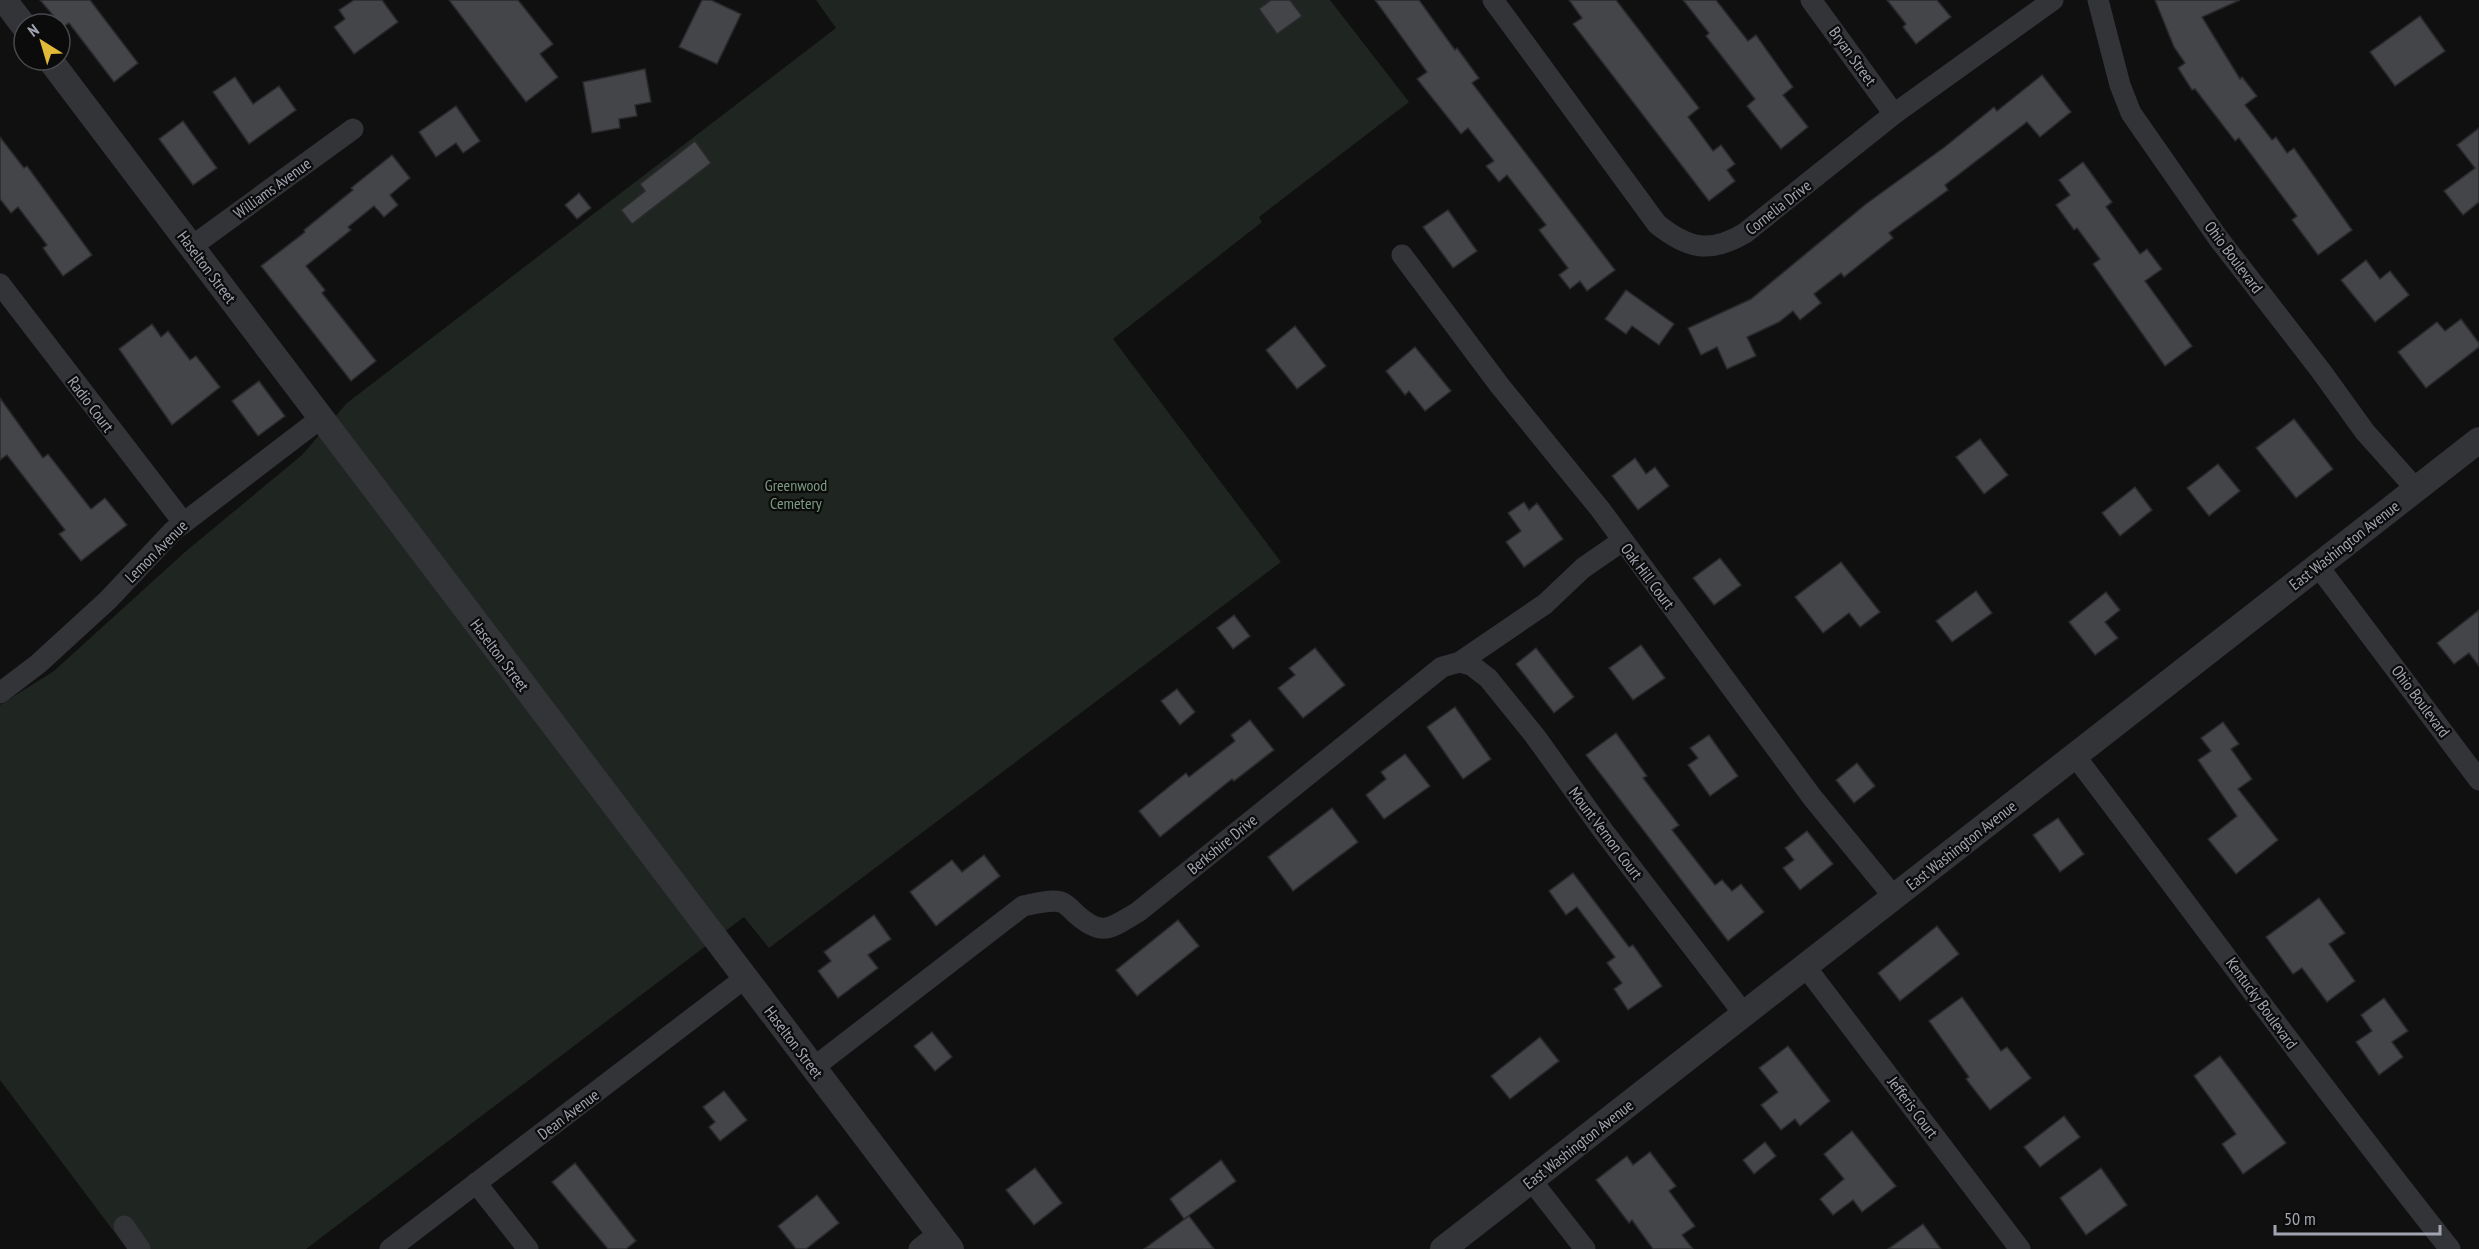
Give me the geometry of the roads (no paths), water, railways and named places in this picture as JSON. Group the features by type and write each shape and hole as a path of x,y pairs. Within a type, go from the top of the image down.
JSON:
{"street":[{"path":"4,0 13,12"},
{"name":"Cornelia Drive","path":"1493,0 1657,224 1678,241 1691,245 1709,246 1730,242 1745,233 1894,114 2053,0"},
{"name":"Bryan Street","path":"1811,0 1894,114"},
{"name":"Ohio Boulevard","path":"2098,0 2120,85 2131,113 2218,238 2322,371 2365,432 2416,489"},
{"name":"Haselton Street","path":"59,72 945,1241"},
{"name":"Williams Avenue","path":"191,247 353,129"},
{"name":"Oak Hill Court","path":"1402,255 1622,541 1812,797 1894,897"},
{"name":"Radio Court","path":"0,285 183,522"},
{"name":"Lemon Avenue","path":"0,693 38,664 108,600 183,522 321,418"},
{"name":"East Washington Avenue","path":"1443,1249 2479,440"},
{"name":"Berkshire Drive","path":"813,1068 1023,906 1050,901 1064,903 1089,926 1101,931 1111,928 1138,912 1442,667 1460,662 1545,604 1583,568 1622,541"},
{"name":"Ohio Boulevard","path":"2318,566 2479,780"},
{"name":"Mount Vernon Court","path":"1460,662 1471,665 1488,678 1529,728 1604,832 1744,1014"},
{"name":"Kentucky Boulevard","path":"2075,756 2226,953 2338,1108 2450,1249"},
{"name":"Jefferis Court","path":"1805,966 2020,1249"},
{"name":"Dean Avenue","path":"390,1249 745,978"},
{"path":"1531,1180 1585,1249"},
{"path":"477,1184 528,1249"},
{"path":"124,1226 140,1249"},
{"path":"919,1249 945,1241"}],"park label":[{"name":"Greenwood Cemetery","path":"796,494"}]}
